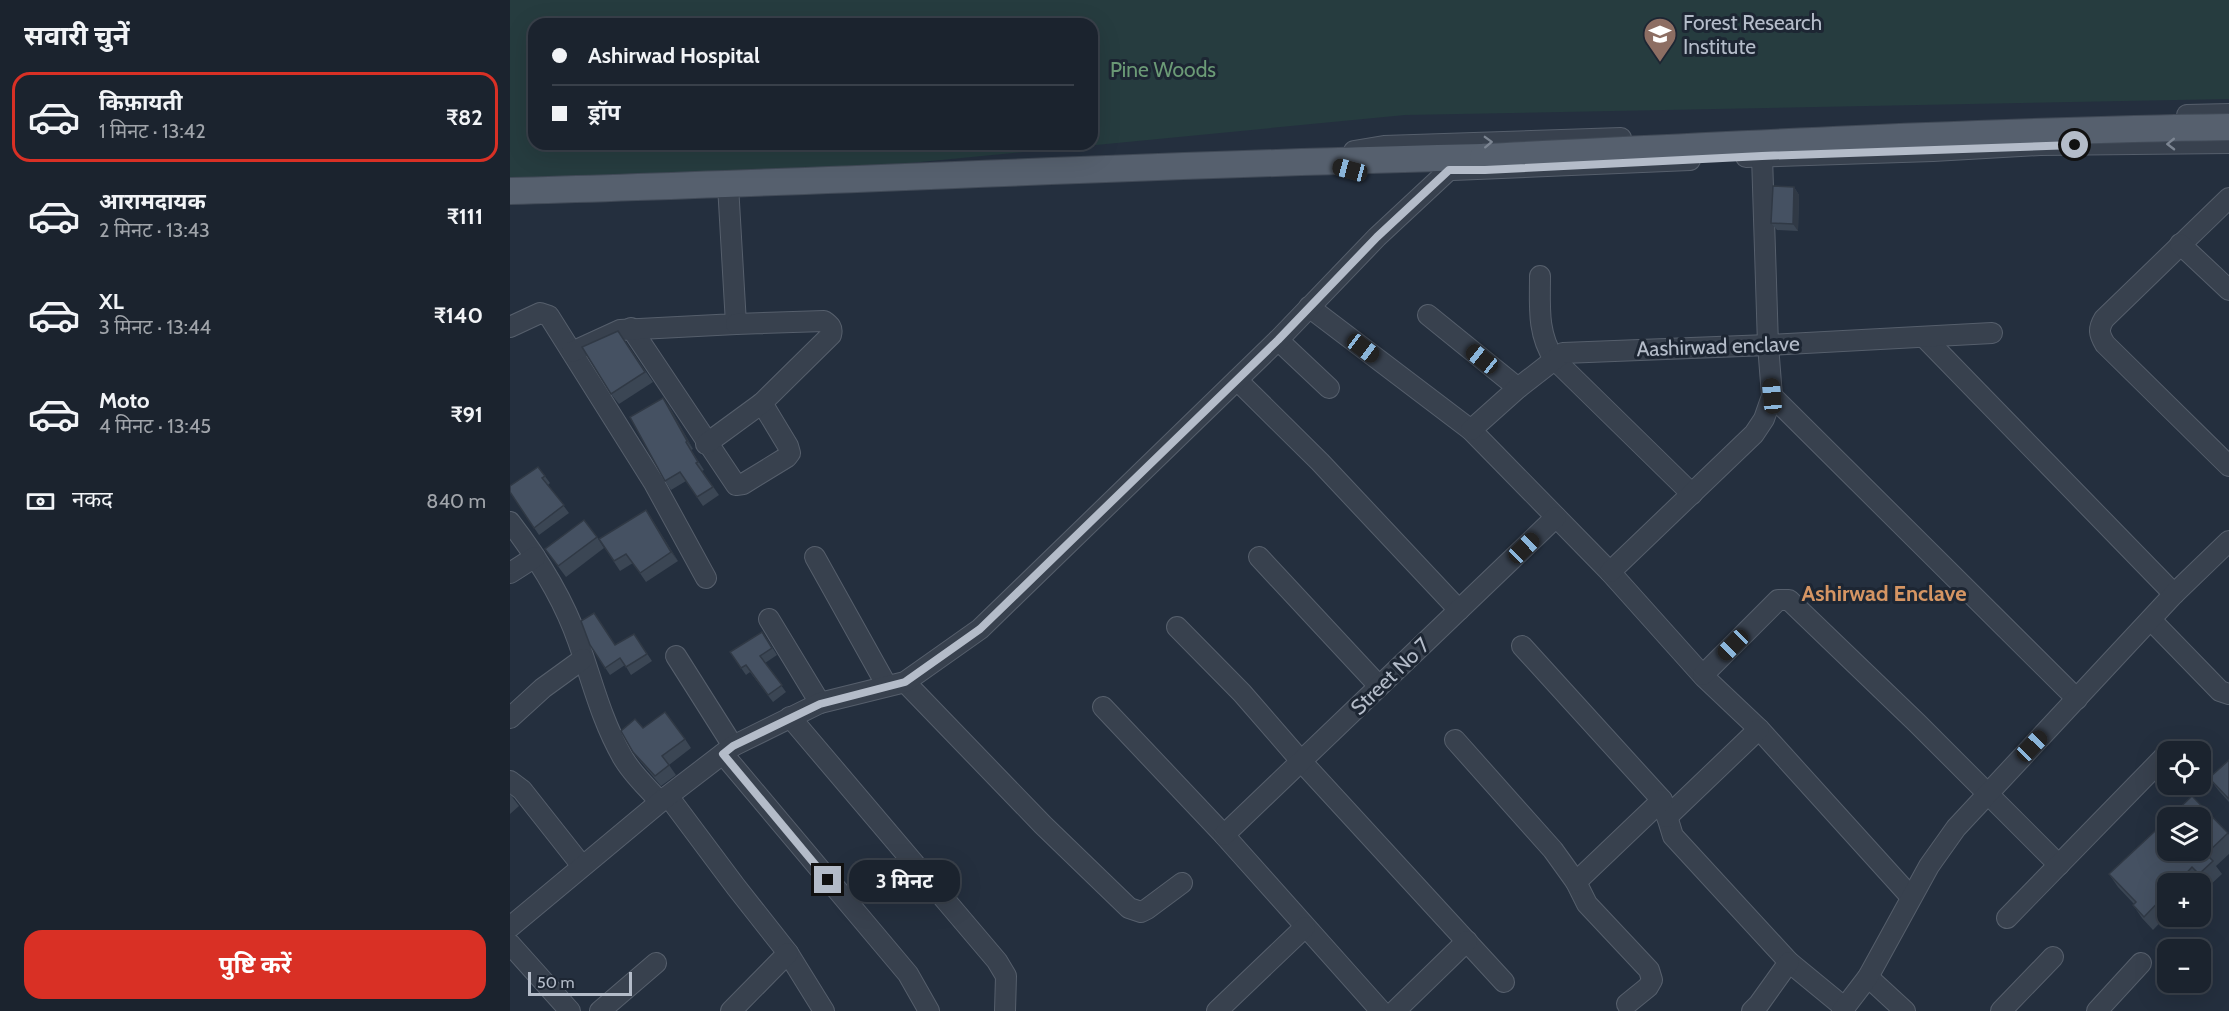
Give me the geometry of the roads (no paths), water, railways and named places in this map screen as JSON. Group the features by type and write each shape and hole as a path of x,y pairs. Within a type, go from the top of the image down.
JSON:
{"main road":[{"path":"510,191 728,185 1326,160 1483,157 2114,129 2229,127"}],"street":[{"path":"1326,160 1348,152 1384,146 2229,114"},
{"path":"2091,119 2088,133 2093,145"},
{"path":"1326,160 1336,167 1350,170 1485,170 1762,156 2229,143"},
{"path":"1610,572 1754,434 1764,419 1772,396 1768,345 1762,156"},
{"path":"510,927 664,799 728,750 820,704 896,684 980,629 1278,340 1377,237 1449,170"},
{"path":"728,185 736,324"},
{"path":"2229,198 2104,319 2099,327 2104,344 2229,466"},
{"path":"2180,244 2229,290"},
{"path":"1540,276 1540,330 1545,346 1554,359 1692,494"},
{"path":"1309,307 1471,430 1610,572 1703,675 1759,729 1911,897"},
{"path":"510,327 540,313 544,313 554,322 654,483 706,579"},
{"path":"1428,315 1518,388"},
{"path":"572,352 604,336 631,328 824,321 830,325 831,335 762,403 706,444"},
{"path":"631,328 706,444 736,485 743,484 787,457 790,449 762,403"},
{"name":"Aashirwad enclave","path":"1471,430 1518,388 1563,353 1992,333"},
{"path":"1924,337 2174,594"},
{"path":"1278,340 1329,388"},
{"path":"1237,380 1320,462 1459,610"},
{"path":"1772,396 2078,699"},
{"name":"Street No 7","path":"1224,835 1556,517"},
{"path":"510,522 535,557 556,593 578,639 604,721 623,759 664,799 736,887 788,953 824,1011"},
{"path":"1522,646 1664,809 1673,836 1789,962 1844,1009 1868,977 1911,897 1943,845 1988,792 2078,699 2174,594 2228,545"},
{"path":"510,573 535,557"},
{"path":"815,557 896,684 1129,908 1141,912 1182,883"},
{"path":"1259,557 1379,686"},
{"path":"1703,675 1778,600 1789,600 1988,792 2059,865"},
{"path":"769,619 820,704"},
{"path":"2151,620 2220,691 2229,694"},
{"path":"1177,627 1242,693 1301,761 1504,982"},
{"path":"676,656 728,750 908,974 929,1011"},
{"path":"510,718 543,688 583,659"},
{"path":"1103,707 1224,835 1381,1011"},
{"path":"790,717 997,961 1006,976 1004,1011"},
{"path":"1576,882 1759,729"},
{"path":"1455,740 1552,850 1576,882 1587,904 1652,975 1648,987 1627,1004"},
{"path":"2007,918 2157,764"},
{"path":"510,781 522,790 582,866"},
{"path":"1217,1011 1305,927"},
{"path":"1395,1011 1467,941"},
{"path":"510,944 570,1011"},
{"path":"730,1011 788,953"},
{"path":"2001,1011 2053,957"},
{"path":"1752,1011 1789,962"},
{"path":"600,1011 656,963"},
{"path":"2097,1011 2140,963"},
{"path":"1868,977 1905,1011"}],"place":[{"name":"Forest Research Institute","path":"1660,63"}],"district":[{"name":"Ashirwad Enclave","path":"1884,593"}],"park label":[{"name":"Pine Woods","path":"1163,69"}]}
